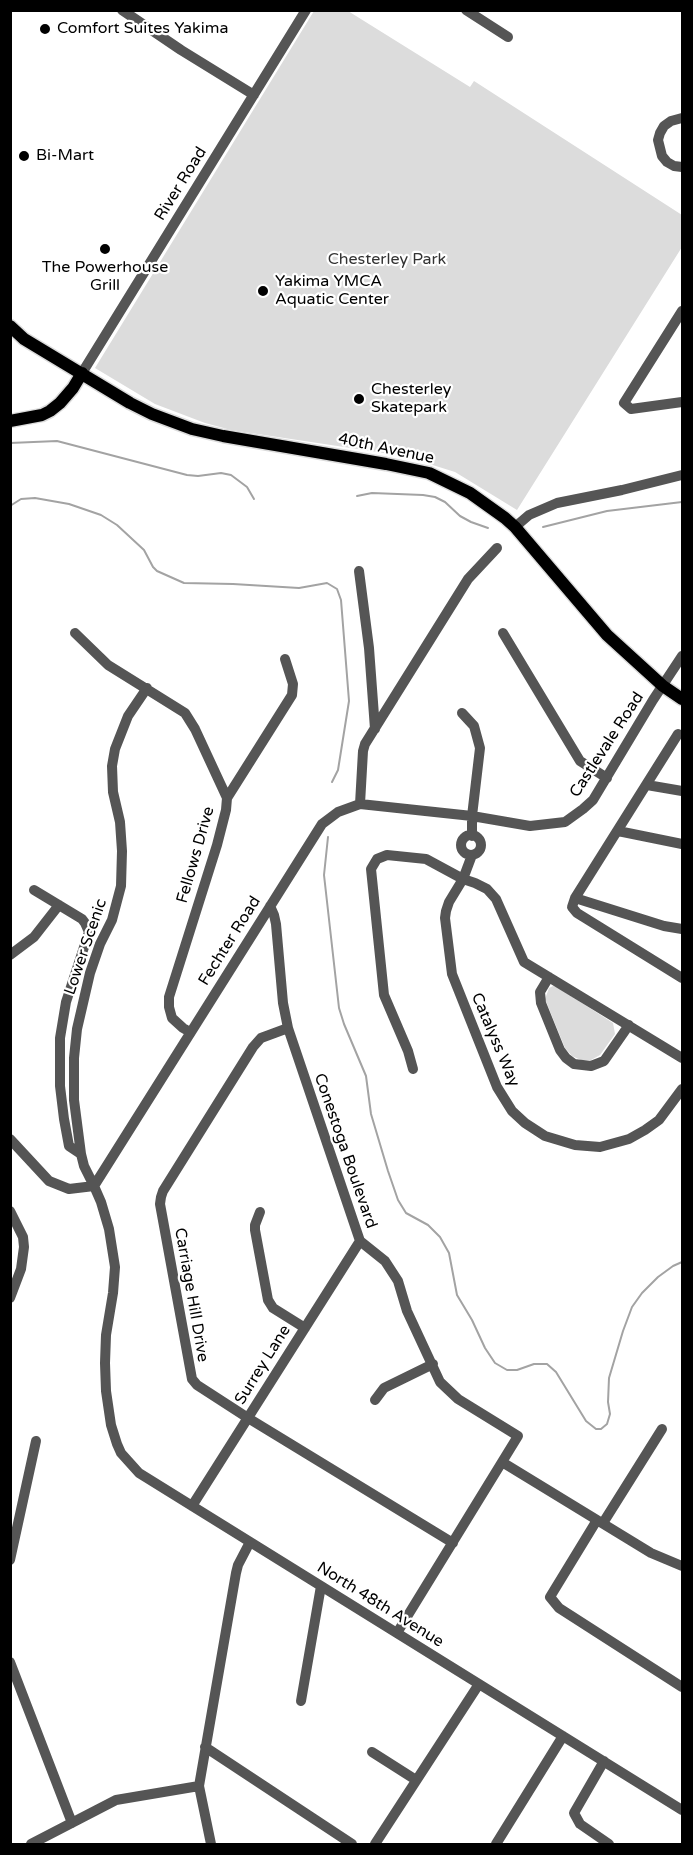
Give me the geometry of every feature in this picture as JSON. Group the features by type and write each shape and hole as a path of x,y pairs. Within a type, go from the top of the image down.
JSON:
{"main road":[{"path":"10,326 24,339"},
{"path":"10,336 24,339"},
{"name":"40th Avenue","path":"24,339 144,411 192,429 429,473 470,493 505,518 607,635 663,686 682,699"},
{"path":"10,421 42,415 50,411 73,388 82,373"}],"street":[{"path":"123,10 181,50 254,95"},
{"name":"River Road","path":"82,373 306,10"},
{"path":"466,10 508,37"},
{"path":"682,118 664,126 658,140 662,156 667,162 682,167"},
{"path":"682,311 624,404 631,409 682,402"},
{"path":"514,527 529,515 557,503 682,475"},
{"path":"360,804 363,751 468,579 497,548"},
{"path":"359,572 369,648 375,729"},
{"name":"Fellows Drive","path":"75,633 108,665 185,713 191,720 227,798 217,845 169,997 172,1018 190,1032"},
{"path":"503,633 580,761 607,778"},
{"name":"Castlevale Road","path":"360,804 472,816 530,826 565,822 593,800 682,656"},
{"path":"227,798 292,695 293,684 285,659"},
{"name":"Lower Scenic","path":"94,1186 81,1154 75,1100 74,1058 77,1029 90,974 118,903 122,868 120,822 113,792 112,766 115,748 124,727 147,688"},
{"name":"Catalyss Way","path":"462,713 474,726 480,748 472,816 472,836 463,839 461,845 466,853 472,855 463,879 449,902 445,918 452,974 496,1087 512,1112 545,1136 575,1145 600,1147 629,1139 645,1130 659,1120 682,1089"},
{"path":"678,734 574,898 572,908 682,978"},
{"path":"646,785 682,791"},
{"name":"Fechter Road","path":"94,1186 322,824 338,812 360,804"},
{"path":"618,831 682,844"},
{"path":"413,1070 408,1052 384,995 371,869 377,859 387,855 426,859 492,894 524,962 682,1058"},
{"path":"34,890 82,919 89,932 66,1002 60,1050 60,1086 69,1146 81,1154"},
{"path":"574,898 664,926 682,929"},
{"path":"10,955 34,937 58,905"},
{"name":"Conestoga Boulevard","path":"270,906 276,924 283,1003 288,1028 360,1241 393,1271 403,1292 407,1311 440,1382 450,1392 518,1436 397,1633"},
{"path":"549,977 540,992 541,1003 560,1050 574,1064 591,1066 604,1061 629,1025"},
{"name":"Carriage Hill Drive","path":"288,1028 261,1038 253,1047 163,1191 160,1204 192,1379 197,1385 248,1418 453,1544"},
{"path":"10,1139 49,1181 69,1189 94,1186"},
{"name":"North 48th Avenue","path":"94,1186 109,1229 115,1267 106,1335 106,1391 111,1425 122,1453 139,1473 682,1810"},
{"path":"10,1211 23,1237 24,1246 21,1269 10,1298"},
{"path":"260,1212 255,1230 268,1300 273,1308 305,1328"},
{"name":"Surrey Lane","path":"192,1506 360,1241"},
{"path":"375,1400 384,1388 434,1365"},
{"path":"662,1429 550,1597 559,1608 682,1687"},
{"path":"10,1560 36,1441"},
{"path":"502,1462 651,1553 682,1566"},
{"path":"211,1845 199,1786 236,1573 250,1542"},
{"path":"302,1701 321,1586"},
{"path":"10,1662 72,1823"},
{"path":"375,1845 479,1684"},
{"path":"496,1845 563,1736"},
{"path":"205,1747 352,1845"},
{"path":"372,1752 416,1780"},
{"path":"604,1761 574,1813 580,1824 609,1845"},
{"path":"31,1845 123,1798 199,1786"}],"green space":[{"name":"Chesterley Park","path":"314,11 348,11 470,87 474,81 682,215 682,247 517,510 455,472 404,456 231,430 205,423 155,404 95,368"},
{"path":"553,986 613,1023 615,1034 600,1055 591,1060 581,1060 572,1056 565,1048 545,999 549,988"}],"waterway":[{"path":"10,443 57,441 187,475 221,473 231,475 247,487 254,499"},
{"path":"357,496 372,493 435,497 445,502 460,516 488,528"},
{"path":"10,506 21,499 35,498 69,504 101,515 117,525 144,550 157,571 184,583 299,588 327,583 337,589 341,600 349,701 338,770 332,782"},
{"path":"543,527 607,511 682,502"},
{"path":"328,837 324,875 339,1008 366,1076 371,1114 388,1171 398,1200 406,1213 428,1225 440,1237 449,1253 457,1295 495,1363 507,1370 517,1370 534,1364 547,1364 556,1372 586,1421 596,1429 601,1429 607,1424 610,1414 609,1378 632,1307 658,1277 682,1262"}],"place":[{"name":"Comfort Suites Yakima","path":"45,29"},
{"name":"Bi-Mart","path":"24,156"},
{"name":"The Powerhouse Grill","path":"105,249"},
{"name":"Yakima YMCA Aquatic Center","path":"263,291"},
{"name":"Chesterley Skatepark","path":"359,399"}]}
